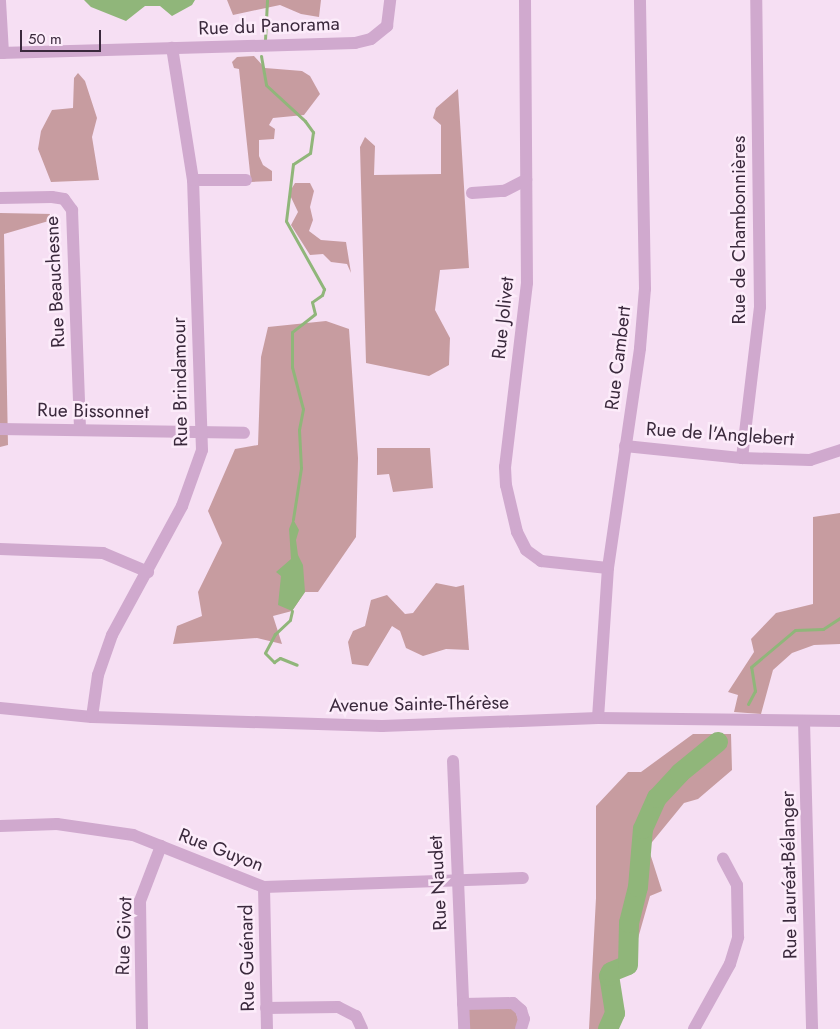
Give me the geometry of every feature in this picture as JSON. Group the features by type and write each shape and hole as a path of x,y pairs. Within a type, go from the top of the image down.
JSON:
{"street":[{"name":"Rue du Panorama","path":"2,53 355,43 371,39 387,26 390,0"},
{"name":"Rue Jolivet","path":"525,0 527,283 504,467 506,485 518,532 526,550 541,561 608,568"},
{"name":"Rue Cambert","path":"598,718 608,568 645,289 640,0"},
{"name":"Rue de Chambonnières","path":"742,458 760,307 756,0"},
{"path":"0,1 2,53"},
{"name":"Rue Brindamour","path":"92,718 103,657 192,485 202,450 193,180 172,48"},
{"path":"193,180 246,180"},
{"path":"472,193 504,191 526,180"},
{"name":"Rue Beauchesne","path":"0,198 52,197 64,199 72,210 80,429"},
{"name":"Rue Bissonnet","path":"0,429 244,433"},
{"name":"Rue de l'Anglebert","path":"625,446 742,458 810,460 840,450"},
{"path":"0,549 103,553 148,572"},
{"name":"Avenue Sainte-Thérèse","path":"0,708 92,718 382,726 598,718 840,721"},
{"name":"Rue Lauréat-Bélanger","path":"804,721 812,1029"},
{"name":"Rue Naudet","path":"453,761 456,880 464,1029"},
{"name":"Rue Guyon","path":"0,826 57,824 96,828 133,835 264,887 522,878"},
{"name":"Rue Givot","path":"142,1029 140,901 161,846"},
{"path":"694,1029 730,964 738,937 737,885 723,859"},
{"name":"Rue Guénard","path":"264,887 268,1029"},
{"path":"463,1004 513,1003 521,1010 524,1019 521,1029"},
{"path":"266,1008 338,1007 356,1016 362,1029"}],"shaded area":[{"path":"84,0 195,0 192,5 172,16 160,6 145,6 126,21 91,7"},
{"path":"227,0 321,0 319,17 301,14 280,5 233,15"},
{"path":"254,56 265,68 302,71 310,76 320,94 304,115 273,118 269,125 275,129 274,139 259,140 259,156 263,165 272,171 272,181 251,182 239,69 234,68 232,62 237,57"},
{"path":"78,73 85,81 97,118 92,137 99,180 51,182 38,149 41,131 52,110 73,108 74,78"},
{"path":"458,89 469,268 440,270 435,310 450,338 449,365 429,376 366,363 360,147 365,137 375,146 374,175 441,174 441,125 433,118 436,108"},
{"path":"295,183 310,183 314,191 310,207 313,220 309,231 321,240 346,242 351,273 347,264 331,262 323,254 310,255 291,225 298,212 289,193"},
{"path":"0,213 53,214 52,220 4,234 8,445 0,447"},
{"path":"326,321 349,329 358,458 356,537 318,592 305,592 292,611 273,616 282,644 257,638 173,644 177,626 202,616 198,592 222,543 208,511 235,449 258,445 261,357 268,327"},
{"path":"377,448 430,448 433,488 393,492 389,474 377,475"},
{"path":"840,513 840,644 814,645 792,653 773,670 761,714 734,712 738,695 728,692 754,652 751,639 776,613 813,604 813,517"},
{"path":"293,519 299,530 296,540 298,555 303,565 305,592 292,611 278,605 281,576 276,572 291,559 289,529"},
{"path":"436,583 456,587 464,585 469,650 446,649 423,656 406,648 400,631 392,626 368,666 352,664 348,642 353,631 365,626 371,600 387,595 405,614 413,613"},
{"path":"693,734 731,734 732,770 698,799 684,803 648,847 662,891 650,896 631,963 613,985 620,1015 616,1029 589,1029 596,898 596,806 628,772 641,772"},
{"path":"513,1003 521,1029 464,1029 463,1004"}],"waterway":[{"path":"265,40 267,0"},
{"path":"261,56 266,85 305,121 313,132 310,153 293,164 286,221 324,289 322,295 312,302 315,314 292,332 292,367 303,409 299,430 301,468 293,519"},
{"path":"292,611 290,620 275,634 265,653 274,662 280,658 297,665"},
{"path":"748,704 755,691 751,667 795,630 823,629 840,618"},
{"path":"608,1029 615,1013 609,976 611,972 628,965 629,923 638,887 643,829 657,798 680,773 718,742"}]}
